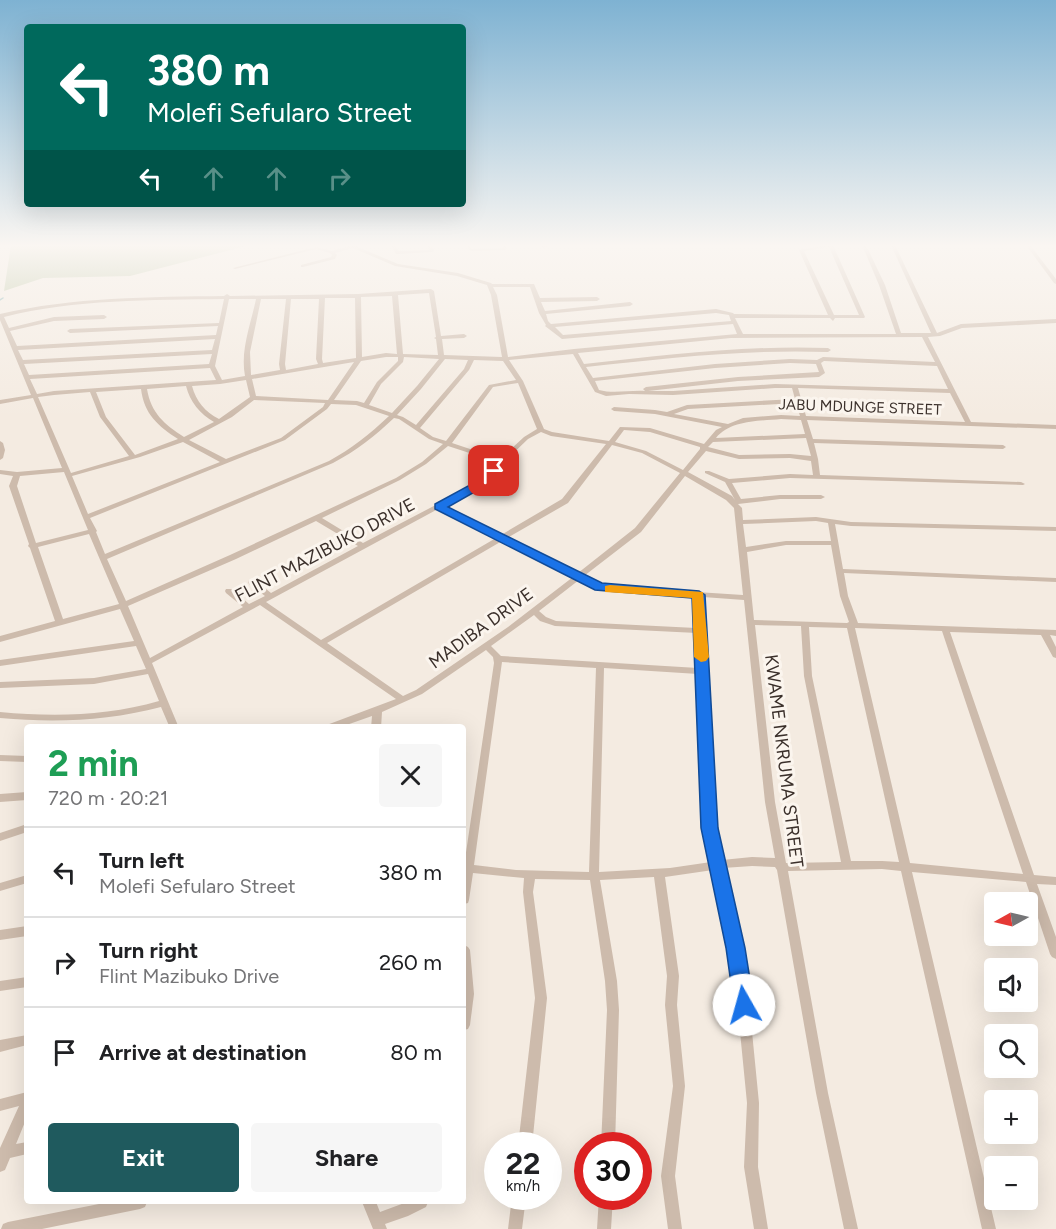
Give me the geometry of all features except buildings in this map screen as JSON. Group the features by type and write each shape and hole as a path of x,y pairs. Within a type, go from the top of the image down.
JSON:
{"street":[{"path":"89,302 53,304 1,316 173,724"},
{"path":"220,382 212,366 226,302"},
{"path":"253,398 247,359 258,302"},
{"path":"283,372 288,302"},
{"path":"321,365 319,359 322,302"},
{"path":"87,517 283,439 333,400 359,359 358,302"},
{"path":"366,405 379,383 399,364 402,354 396,302"},
{"path":"103,558 342,458 392,415 440,361 442,356 432,302"},
{"path":"493,302 505,358 520,381 541,430 552,434 611,443 644,452 683,471 736,502 780,497 821,497"},
{"path":"538,302 548,326 558,335 565,337 732,319 833,319 862,316 856,302"},
{"path":"825,302 833,319"},
{"path":"888,302 899,335"},
{"path":"920,302 935,335"},
{"path":"542,313 630,304"},
{"path":"548,326 704,311 726,312 741,336"},
{"path":"7,330 47,321 104,317"},
{"path":"66,344 76,318"},
{"path":"0,402 36,396 220,382 402,354 505,358 741,336 935,335 961,326 1056,321"},
{"path":"70,331 222,324"},
{"path":"824,335 831,359"},
{"path":"924,335 969,424"},
{"path":"437,338 464,336"},
{"path":"0,342 66,344 219,337"},
{"path":"583,366 714,351 779,348 828,350"},
{"path":"574,351 599,392 673,393 744,387 794,386 952,391"},
{"path":"22,362 215,352"},
{"path":"417,428 467,369 471,358"},
{"path":"591,380 728,364 818,362 821,359 939,364"},
{"path":"627,392 738,379 819,375 822,373 818,362"},
{"path":"27,377 212,366"},
{"path":"0,639 124,605 317,518 411,471 448,443 491,386 520,381"},
{"path":"189,385 191,394 206,414 219,422"},
{"path":"794,386 818,477"},
{"path":"144,388 145,401 159,422 226,462"},
{"path":"93,391 103,417 133,457"},
{"path":"0,472 17,474 68,472 133,457 219,422 253,398 333,400 366,405 392,415 431,438 502,462"},
{"path":"668,414 687,407 798,401"},
{"path":"614,409 668,414 727,426"},
{"name":"JABU MDUNGE STREET","path":"683,471 706,444 727,426 759,418 1056,427"},
{"path":"323,642 565,501 622,428 631,427 706,444 735,457 815,459"},
{"name":"FLINT MAZIBUKO DRIVE","path":"0,685 84,682 149,666 249,608 476,486 529,435 541,430"},
{"path":"706,444 809,439 1003,447"},
{"path":"0,443 0,458"},
{"name":"MADIBA DRIVE","path":"339,724 403,700 433,684 486,646 638,530 683,471"},
{"path":"707,472 728,481 790,476 1021,484"},
{"path":"17,474 14,486 60,623"},
{"name":"KWAME NKRUMA STREET","path":"728,481 741,522 763,751 780,865 824,1104 851,1229"},
{"path":"439,507 579,577 612,590 747,598"},
{"path":"317,518 364,547"},
{"path":"741,522 789,519 895,526 1056,529"},
{"path":"831,521 845,599 988,1229"},
{"path":"33,546 93,531"},
{"path":"743,550 786,543 834,543"},
{"path":"841,571 1056,580"},
{"path":"252,582 271,597"},
{"path":"229,591 249,608"},
{"path":"699,595 710,828 742,991 753,1103 751,1167 761,1229"},
{"path":"261,602 323,642 403,700"},
{"path":"533,611 543,620 555,623 700,631"},
{"path":"750,622 1056,633"},
{"path":"805,623 808,676 847,866"},
{"path":"945,628 1056,954"},
{"path":"1044,633 1056,655"},
{"path":"0,663 139,643"},
{"path":"486,646 498,659 702,671"},
{"path":"498,659 467,863 530,874 594,874 659,873 755,860 780,865 905,867 1056,881"},
{"path":"600,665 594,874 611,981 613,1010 609,1132"},
{"path":"0,715 23,718 101,714 146,708 164,703"},
{"path":"376,724 377,711"},
{"path":"0,758 24,759"},
{"path":"0,798 24,796"},
{"path":"0,837 24,829"},
{"path":"659,873 673,976 671,1005 679,1086 677,1117 668,1168 669,1196 675,1229"},
{"path":"527,1132 541,998 528,892 530,874"},
{"path":"0,887 24,880"},
{"path":"0,935 24,931"},
{"path":"466,972 468,994 466,1010"},
{"path":"0,986 24,982"},
{"path":"0,1046 24,1041"},
{"path":"0,1105 24,1101"},
{"path":"3,1159 24,1107"},
{"path":"3,1159 24,1149"},
{"path":"8,1229 130,1204"},
{"path":"370,1204 379,1227 418,1204"},
{"path":"516,1229 518,1210"},
{"path":"604,1229 605,1210"}],"slow traffic":[{"path":"610,589 699,595 701,657"}],"route":[{"path":"494,471 476,486 439,507 599,587 612,590 699,595 710,828 735,948 744,1005"}]}
